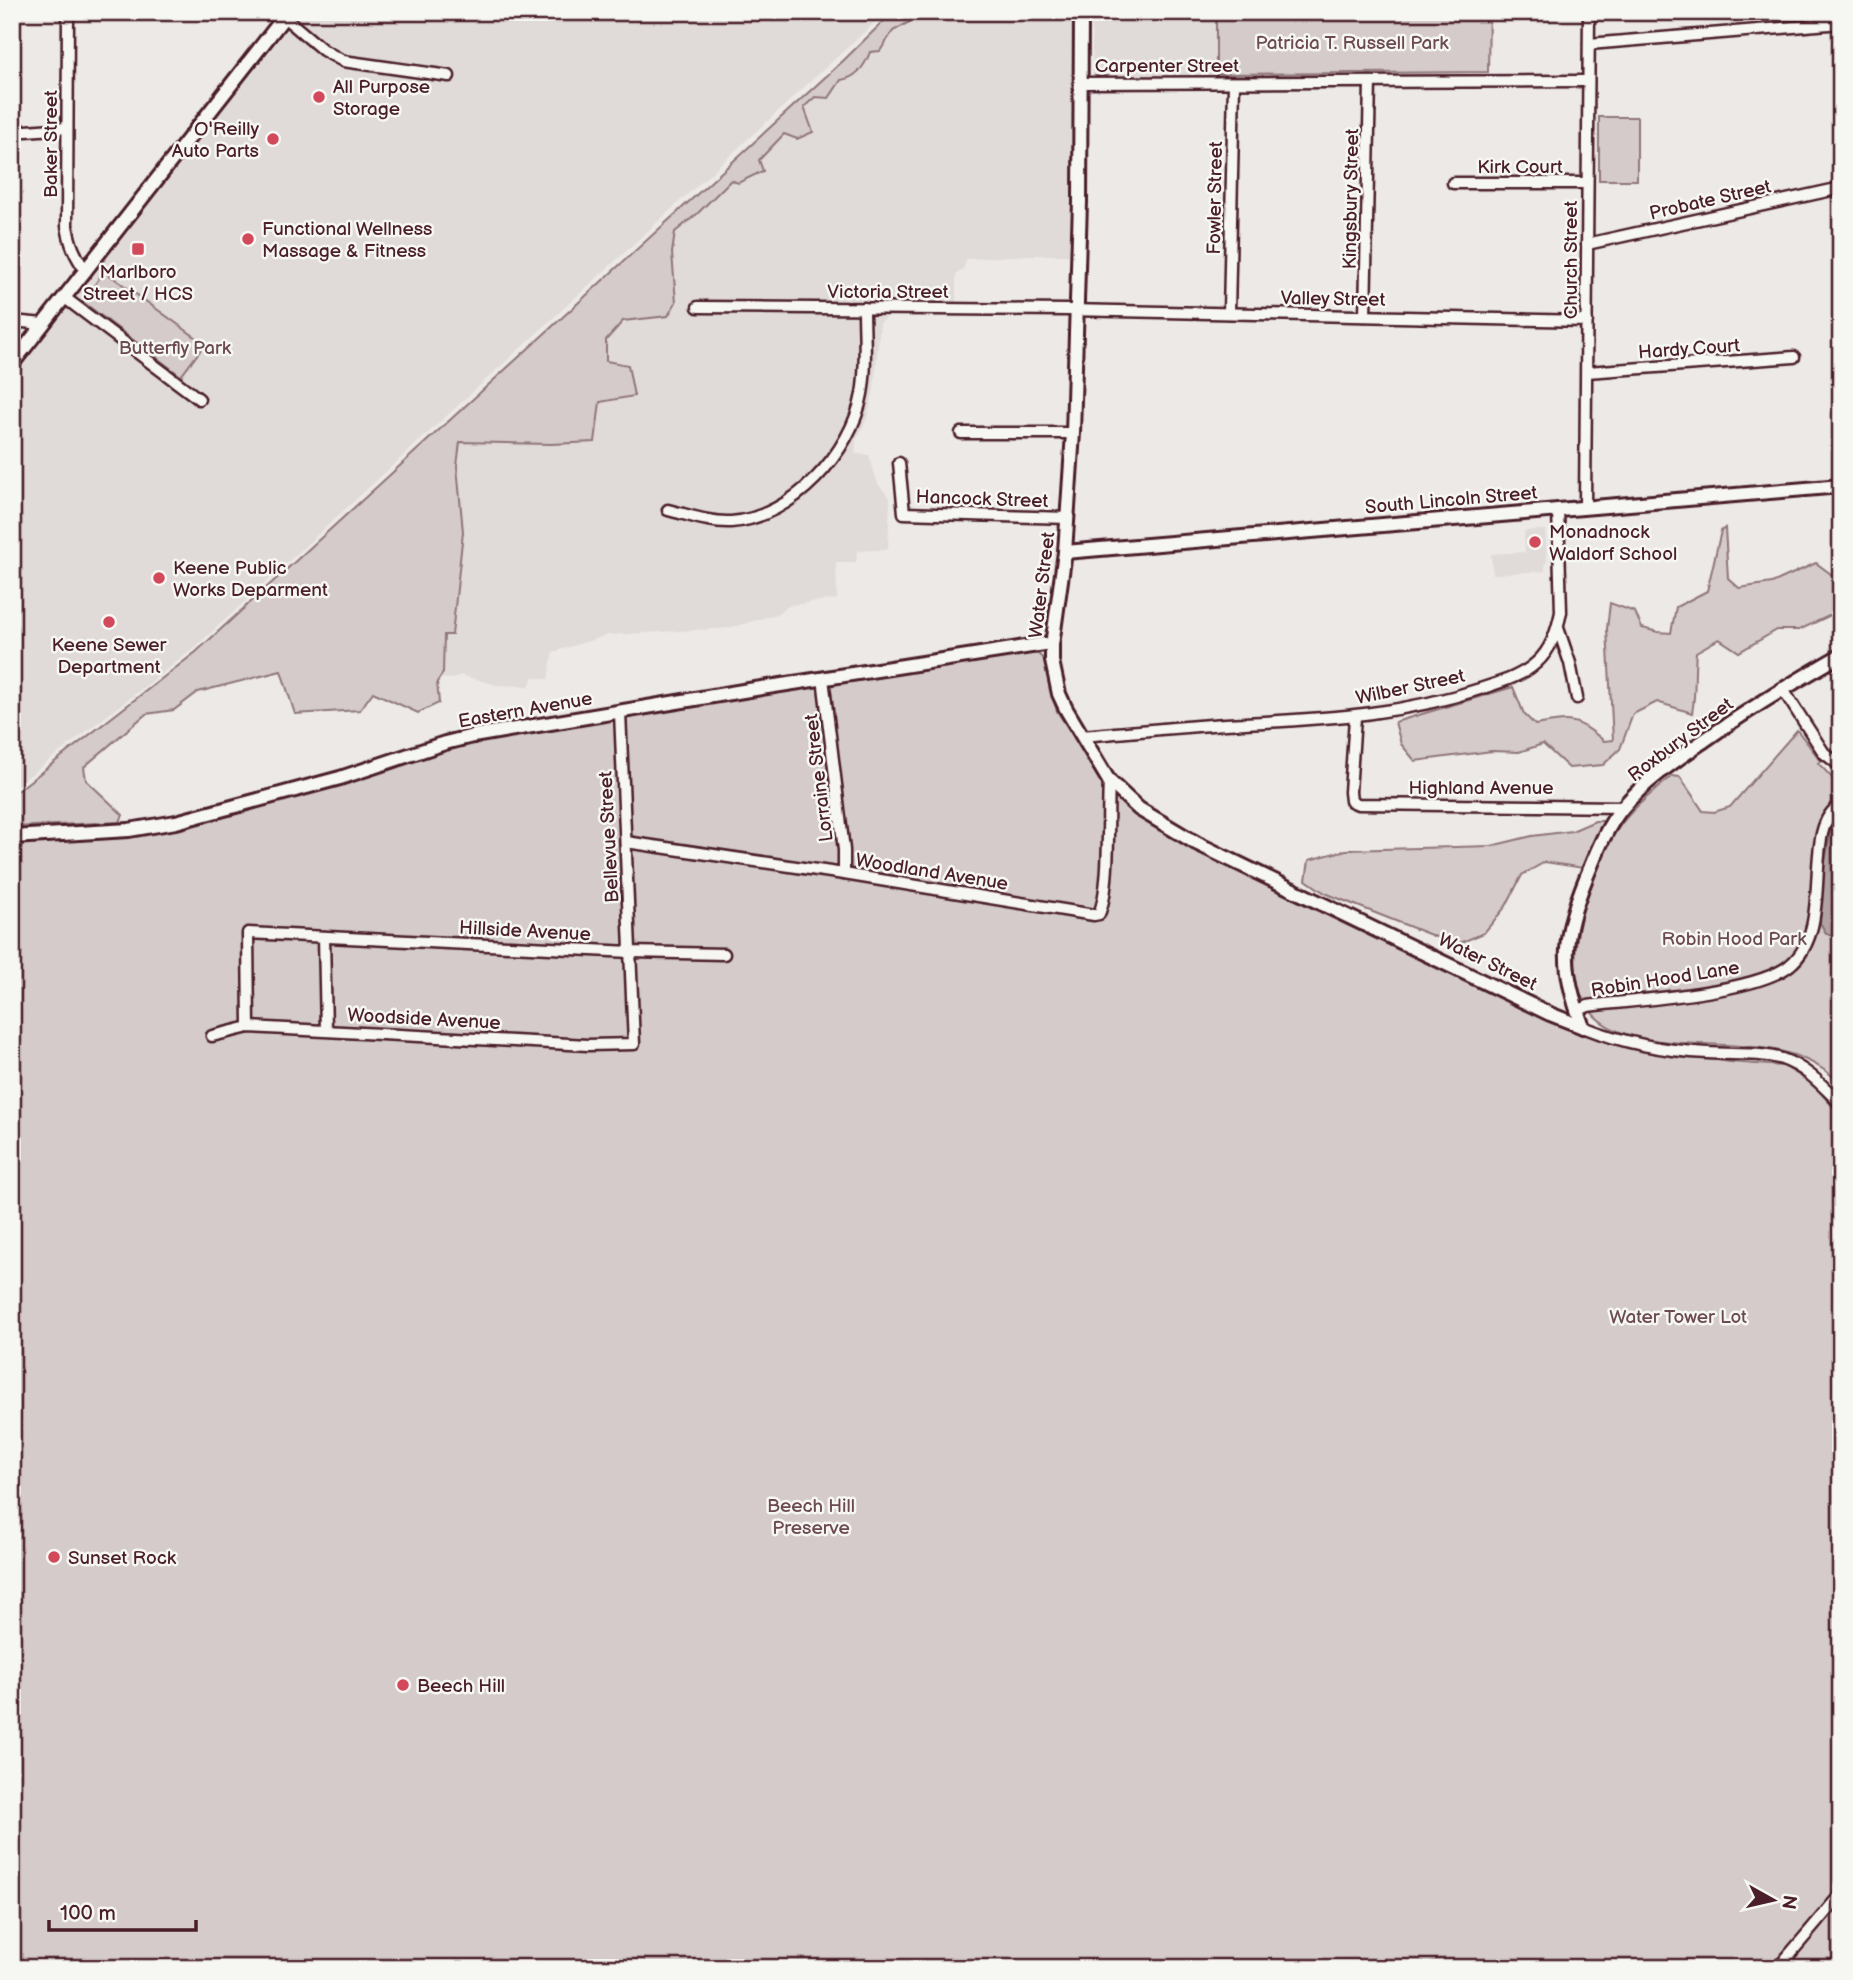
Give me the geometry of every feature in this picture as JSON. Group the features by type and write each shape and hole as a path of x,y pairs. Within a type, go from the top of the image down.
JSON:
{"street":[{"name":"Baker Street","path":"68,12 67,226 73,250 86,271"},
{"name":"Water Street","path":"1080,12 1081,83 1073,433 1065,552 1052,645 1052,661 1059,694 1109,781 1139,809 1196,843 1550,1014 1583,1027"},
{"name":"Church Street","path":"1585,507 1589,12"},
{"path":"12,364 286,15 323,50 343,61 449,76"},
{"path":"1589,44 1841,23"},
{"name":"Carpenter Street","path":"1081,83 1588,81"},
{"name":"Kingsbury Street","path":"1365,316 1370,82"},
{"name":"Fowler Street","path":"1229,313 1234,83"},
{"path":"12,132 67,128"},
{"name":"Kirk Court","path":"1453,183 1587,183"},
{"name":"Probate Street","path":"1587,244 1841,188"},
{"path":"65,298 199,399"},
{"name":"Victoria Street","path":"698,307 1077,310"},
{"path":"668,510 715,522 749,519 790,501 813,480 835,455 855,420 862,394 864,308"},
{"name":"Valley Street","path":"1077,310 1587,321"},
{"path":"12,321 44,324"},
{"name":"Hardy Court","path":"1587,372 1794,357"},
{"path":"961,433 1073,433"},
{"name":"Hancock Street","path":"898,463 904,513 1068,518"},
{"name":"South Lincoln Street","path":"1065,552 1841,486"},
{"name":"Wilber Street","path":"1082,736 1221,724 1354,717 1432,703 1505,680 1535,664 1545,653 1558,628 1561,612 1558,509"},
{"path":"1558,628 1570,663 1577,698"},
{"name":"Eastern Avenue","path":"12,837 129,830 176,822 341,778 445,743 823,678 1044,644 1052,645"},
{"name":"Roxbury Street","path":"1583,1027 1566,969 1567,934 1595,856 1611,824 1623,807 1682,756 1783,688 1841,655"},
{"name":"Lorraine Street","path":"823,678 844,850 844,874"},
{"path":"1783,688 1824,753 1841,766"},
{"name":"Bellevue Street","path":"620,712 634,1044"},
{"name":"Highland Avenue","path":"1354,717 1350,790 1351,801 1358,804 1623,807"},
{"name":"Woodland Avenue","path":"626,842 1094,915 1099,914 1106,873 1109,781"},
{"name":"Robin Hood Lane","path":"1577,1011 1588,1006 1739,986 1789,967 1799,957 1811,936 1823,827 1831,810 1841,805"},
{"name":"Hillside Avenue","path":"249,1027 248,933 631,952 724,954"},
{"path":"324,937 326,1030"},
{"name":"Woodside Avenue","path":"212,1036 249,1027 588,1045 634,1044"},
{"path":"1583,1027 1638,1046 1706,1054 1759,1054 1784,1060 1814,1077 1841,1104"},
{"path":"1778,1968 1841,1894"}],"shaded area":[{"path":"300,12 886,12 193,649 12,789 12,379"},
{"path":"917,12 1075,12 1074,255 967,259 963,269 956,275 956,303 911,303 909,316 887,316 880,323 874,388 868,416 856,441 855,454 869,455 878,484 890,498 888,549 857,551 856,562 836,562 837,599 790,605 776,614 730,628 608,635 553,652 548,679 533,677 529,686 497,685 460,675 452,679 440,678 443,673 444,634 451,635 463,532 457,466 460,441 551,444 600,402 634,396 606,361 606,340 623,321 658,318 676,302 672,253 675,232 731,180 759,160 784,133 813,132 804,107 815,97 829,98 841,80 866,63 870,52 880,51 893,31 915,19"},
{"path":"1091,12 1216,12 1216,77 1093,75"},
{"name":"Monadnock Waldorf School","path":"1545,530 1545,571 1493,574 1491,554 1525,552 1524,531"},
{"path":"1841,814 1841,935 1836,937 1826,933 1820,923 1824,868 1832,823"}],"green space":[{"path":"893,12 917,12 915,19 893,31 880,51 870,52 863,66 855,74 841,80 829,98 815,97 804,107 813,132 797,139 784,134 759,160 763,171 738,183 731,180 675,232 672,253 676,302 668,316 623,321 606,340 606,361 628,365 634,396 600,402 595,442 460,442 457,466 463,532 452,635 444,635 443,673 437,682 439,703 418,713 373,692 360,710 295,714 281,671 198,692 174,710 146,714 84,767 86,780 123,815 120,822 12,827 12,795 196,652 844,60"},
{"name":"Patricia T. Russell Park","path":"1216,12 1489,12 1488,72 1216,74"},
{"path":"1599,117 1637,117 1637,180 1599,180"},
{"name":"Butterfly Park","path":"104,271 205,344 181,376 83,302"},
{"path":"1725,528 1728,578 1739,588 1772,583 1816,563 1839,580 1841,578 1841,605 1829,616 1799,630 1777,630 1739,652 1719,639 1696,652 1692,713 1657,702 1633,714 1620,749 1603,765 1569,768 1543,744 1519,752 1492,751 1415,761 1401,744 1395,722 1513,687 1524,714 1535,725 1572,722 1587,728 1604,741 1613,740 1607,629 1610,603 1635,612 1642,628 1671,633 1676,607 1707,591 1721,531"},
{"name":"Beech Hill Preserve","path":"1028,653 1038,654 1045,660 1057,711 1100,777 1157,827 1242,872 1555,1020 1614,1044 1730,1062 1783,1066 1812,1083 1841,1116 1841,1889 1772,1968 12,1968 12,849 46,840 111,838 217,819 335,786 456,745 683,706"},
{"name":"Robin Hood Park","path":"1797,730 1821,761 1818,763 1841,784 1841,1083 1810,1062 1784,1052 1741,1046 1669,1042 1636,1037 1608,1026 1587,1007 1576,976 1578,931 1584,904 1600,861 1627,816 1672,776 1680,777 1703,811 1714,812 1730,807"},
{"path":"1595,821 1606,821 1583,868 1545,862 1522,875 1506,906 1484,933 1460,943 1436,937 1325,893 1306,880 1309,860 1346,850 1491,846 1532,836 1572,831"},
{"path":"1841,1902 1841,1968 1786,1968 1802,1945"}],"place":[{"name":"All Purpose Storage","path":"319,97"},
{"name":"O'Reilly Auto Parts","path":"273,139"},
{"name":"Functional Wellness Massage & Fitness","path":"248,239"},
{"name":"Marlboro Street / HCS","path":"138,249"},
{"name":"Monadnock Waldorf School","path":"1535,542"},
{"name":"Keene Public Works Deparment","path":"159,578"},
{"name":"Keene Sewer Department","path":"109,622"},
{"name":"Sunset Rock","path":"54,1557"},
{"name":"Beech Hill","path":"403,1685"}],"park label":[{"name":"Water Tower Lot","path":"1678,1316"}]}
